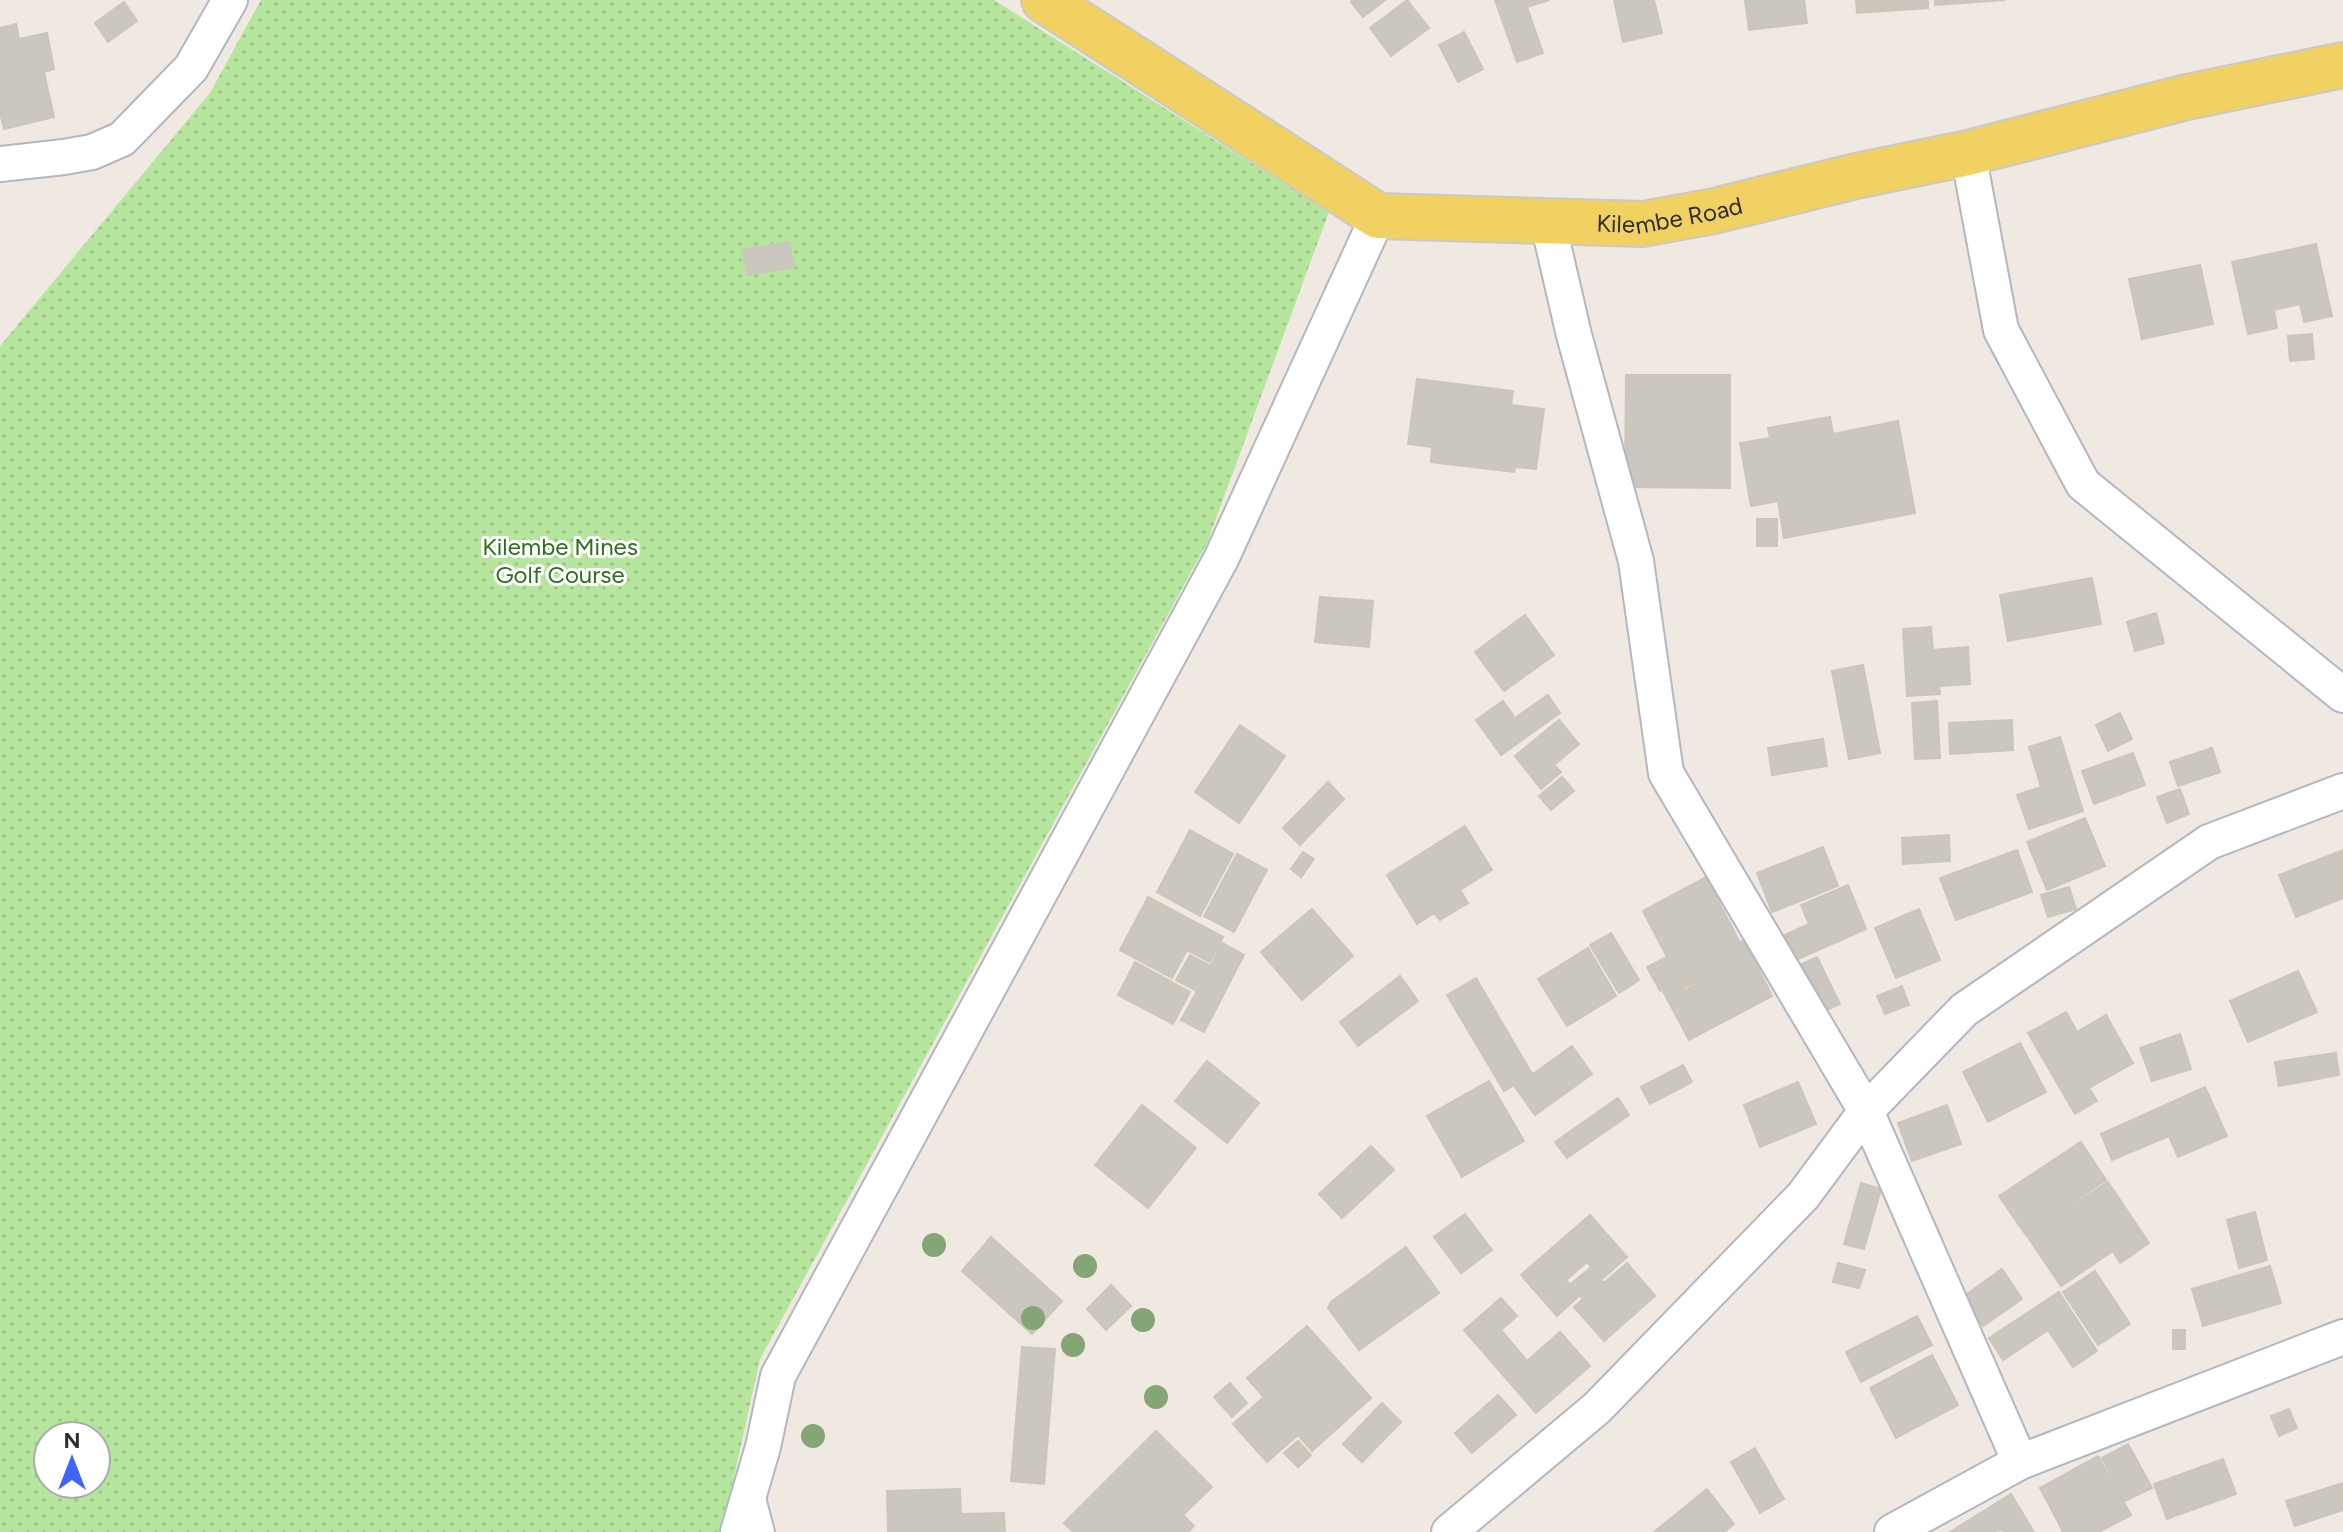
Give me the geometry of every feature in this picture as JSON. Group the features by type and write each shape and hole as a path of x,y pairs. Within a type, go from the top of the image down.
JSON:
{"main road":[{"path":"1044,0 1378,216"},
{"name":"Kilembe Road","path":"1378,216 1643,224 1714,211 1856,176 1968,153 2187,97 2343,65"}],"street":[{"path":"0,164 92,152 122,139 191,68 230,0"},
{"path":"1968,153 2001,330 2083,484 2343,695"},
{"path":"738,1532 763,1447 778,1376 1221,559 1378,216"},
{"path":"1548,223 1574,335 1636,561 1666,773 1866,1111 2020,1462"},
{"path":"1449,1532 1597,1408 1803,1196 1866,1111 1964,1010 2209,842 2343,791"},
{"path":"1892,1532 2020,1462 2343,1337"}],"lane":[{"path":"752,1480 765,1532"}],"green space":[{"name":"Kilembe Mines Golf Course","path":"261,0 994,0 1329,212 1207,543 760,1359 722,1532 0,1532 0,346 210,93"}],"building":[{"path":"1385,0 1363,17 1351,2"},
{"path":"1407,0 1429,28 1391,56 1370,28"},
{"path":"1495,0 1549,0 1527,7 1543,53 1517,62"},
{"path":"1614,0 1654,0 1662,33 1623,42"},
{"path":"1745,0 1804,0 1807,23 1749,30"},
{"path":"1856,0 1928,0 1928,8 1857,13"},
{"path":"1935,0 2005,0 1935,5"},
{"path":"124,2 137,21 108,42 95,23"},
{"path":"16,24 19,39 47,33 54,69 44,72 54,117 4,129 0,113 0,28"},
{"path":"1464,32 1483,69 1458,82 1439,45"},
{"path":"789,242 794,267 747,275 743,250"},
{"path":"2316,244 2332,316 2304,322 2300,304 2274,310 2277,328 2248,334 2232,262"},
{"path":"2200,265 2213,324 2142,339 2129,279"},
{"path":"2312,334 2314,359 2290,361 2288,336"},
{"path":"1626,375 1730,375 1730,488 1625,487"},
{"path":"1417,379 1513,391 1511,405 1544,409 1536,469 1515,467 1514,472 1431,462 1432,447 1408,444"},
{"path":"1830,417 1833,434 1898,421 1915,513 1784,538 1778,501 1751,506 1740,443 1770,438 1768,428"},
{"path":"1757,519 1777,519 1777,546 1757,546"},
{"path":"2092,578 2101,624 2008,641 2000,595"},
{"path":"1320,597 1373,601 1369,647 1315,642"},
{"path":"2156,613 2164,643 2135,651 2127,622"},
{"path":"1525,615 1554,655 1504,691 1475,652"},
{"path":"1931,627 1933,650 1968,647 1970,684 1939,686 1940,694 1907,696 1903,629"},
{"path":"1863,665 1880,753 1849,759 1832,671"},
{"path":"1548,695 1560,713 1501,755 1476,720 1503,701 1515,718"},
{"path":"1937,701 1940,758 1915,759 1912,703"},
{"path":"2120,713 2132,739 2108,751 2096,725"},
{"path":"1559,720 1579,744 1554,765 1561,772 1541,789 1515,756"},
{"path":"2012,720 2013,750 1950,754 1949,723"},
{"path":"1240,725 1285,756 1239,823 1195,792"},
{"path":"2060,737 2083,811 2029,829 2017,795 2041,787 2029,747"},
{"path":"1823,739 1827,766 1772,775 1768,748"},
{"path":"2212,748 2220,772 2178,786 2170,762"},
{"path":"2133,753 2145,785 2094,804 2082,771"},
{"path":"1562,777 1574,791 1551,810 1539,796"},
{"path":"1328,782 1344,799 1300,845 1283,828"},
{"path":"2180,789 2189,814 2167,823 2157,797"},
{"path":"2085,818 2105,866 2047,890 2027,842"},
{"path":"1465,826 1492,870 1460,890 1468,903 1440,920 1434,913 1417,924 1387,875"},
{"path":"1190,830 1233,854 1200,916 1157,892"},
{"path":"1949,835 1950,861 1903,864 1902,838"},
{"path":"1823,847 1838,886 1772,912 1757,873"},
{"path":"2017,850 2032,892 1956,920 1940,878"},
{"path":"2343,850 2343,898 2296,917 2279,875"},
{"path":"1303,852 1314,859 1301,877 1291,869"},
{"path":"1237,854 1267,870 1234,932 1204,916"},
{"path":"1706,877 1739,941 1704,959 1711,974 1684,988 1679,981 1660,991 1647,967 1667,957 1643,911"},
{"path":"1848,885 1866,929 1796,960 1785,935 1809,924 1801,905"},
{"path":"2069,887 2076,909 2048,917 2041,895"},
{"path":"1148,897 1223,937 1210,962 1187,950 1172,978 1120,950"},
{"path":"1312,909 1353,956 1302,1000 1261,952"},
{"path":"1919,909 1940,960 1896,978 1875,928"},
{"path":"1611,933 1639,980 1619,993 1590,945"},
{"path":"1744,940 1772,996 1689,1040 1663,991 1679,982 1684,991 1713,975 1705,959"},
{"path":"1222,943 1244,955 1204,1032 1181,1020 1197,991 1176,980 1190,955 1211,966"},
{"path":"1588,948 1616,996 1567,1026 1538,979"},
{"path":"1817,957 1840,1004 1816,1015 1793,968"},
{"path":"1135,962 1190,992 1173,1024 1118,995"},
{"path":"2298,971 2317,1012 2248,1042 2230,1001"},
{"path":"1400,976 1418,1001 1358,1046 1340,1022"},
{"path":"1476,978 1532,1074 1504,1091 1447,995"},
{"path":"1902,986 1909,1005 1885,1014 1877,996"},
{"path":"2066,1012 2077,1032 2106,1015 2133,1063 2089,1088 2097,1101 2075,1114 2028,1033"},
{"path":"2180,1034 2191,1069 2152,1081 2140,1048"},
{"path":"2020,1043 2046,1092 1988,1122 1963,1072"},
{"path":"1572,1046 1592,1074 1535,1115 1515,1087"},
{"path":"2336,1053 2339,1075 2279,1086 2275,1062"},
{"path":"1207,1061 1259,1103 1227,1143 1175,1101"},
{"path":"1683,1065 1692,1082 1650,1104 1641,1087"},
{"path":"1489,1081 1524,1141 1462,1177 1427,1116"},
{"path":"1798,1082 1816,1124 1760,1147 1744,1105"},
{"path":"2205,1087 2227,1136 2178,1157 2169,1136 2112,1160 2101,1134"},
{"path":"1618,1098 1629,1115 1567,1158 1555,1142"},
{"path":"1142,1105 1196,1148 1148,1208 1095,1165"},
{"path":"1947,1105 1961,1144 1912,1161 1898,1123"},
{"path":"2081,1142 2106,1180 2026,1235 1999,1196"},
{"path":"1371,1146 1394,1170 1342,1218 1319,1194"},
{"path":"2108,1182 2149,1243 2120,1263 2113,1251 2061,1286 2027,1236"},
{"path":"1861,1183 1881,1189 1864,1249 1844,1244"},
{"path":"2255,1212 2267,1260 2239,1268 2227,1220"},
{"path":"1465,1214 1492,1250 1461,1273 1434,1237"},
{"path":"1590,1215 1627,1257 1602,1279 1587,1262 1566,1280 1580,1295 1557,1316 1521,1275"},
{"path":"991,1237 1062,1301 1032,1334 962,1271"},
{"path":"1406,1247 1439,1293 1359,1350 1328,1308 1331,1302"},
{"path":"1627,1263 1655,1296 1604,1341 1574,1307 1583,1299 1571,1284 1590,1268 1604,1283"},
{"path":"1838,1263 1865,1270 1859,1288 1833,1282"},
{"path":"2270,1266 2281,1303 2203,1326 2192,1289"},
{"path":"2002,1269 2022,1299 1983,1326 1963,1297"},
{"path":"2095,1271 2130,1324 2098,1345 2063,1292"},
{"path":"1111,1285 1131,1306 1106,1330 1087,1309"},
{"path":"2059,1292 2097,1351 2073,1367 2048,1330 2003,1360 1989,1338"},
{"path":"1501,1298 1517,1316 1501,1330 1527,1361 1560,1332 1590,1366 1536,1413 1464,1330"},
{"path":"1917,1316 1932,1345 1861,1382 1846,1352"},
{"path":"1307,1326 1371,1398 1312,1451 1298,1435 1267,1462 1233,1424 1264,1397 1247,1378"},
{"path":"2173,1330 2185,1330 2185,1349 2173,1349"},
{"path":"1022,1347 1055,1349 1044,1484 1011,1481"},
{"path":"1932,1355 1958,1405 1896,1438 1870,1388"},
{"path":"1230,1383 1247,1403 1232,1417 1214,1397"},
{"path":"1498,1395 1516,1415 1472,1453 1455,1433"},
{"path":"1382,1403 1401,1422 1362,1462 1343,1444"},
{"path":"2289,1409 2297,1428 2279,1436 2271,1416"},
{"path":"1156,1431 1212,1487 1183,1515 1194,1526 1188,1532 1073,1532 1064,1523"},
{"path":"1298,1441 1311,1455 1298,1467 1284,1453"},
{"path":"2128,1444 2152,1488 2125,1501 2102,1458"},
{"path":"1755,1448 1784,1499 1760,1513 1731,1462"},
{"path":"2098,1456 2117,1490 2058,1522 2040,1488"},
{"path":"2223,1459 2236,1494 2167,1519 2154,1484"},
{"path":"2343,1483 2343,1510 2295,1526 2286,1501"},
{"path":"960,1489 961,1514 1004,1513 1005,1532 888,1532 887,1491"},
{"path":"1707,1489 1734,1524 1724,1532 1654,1532"},
{"path":"2117,1490 2131,1515 2099,1532 2063,1532 2058,1522"},
{"path":"2011,1494 2034,1532 2003,1532 2001,1529 1996,1532 1950,1532"}]}
